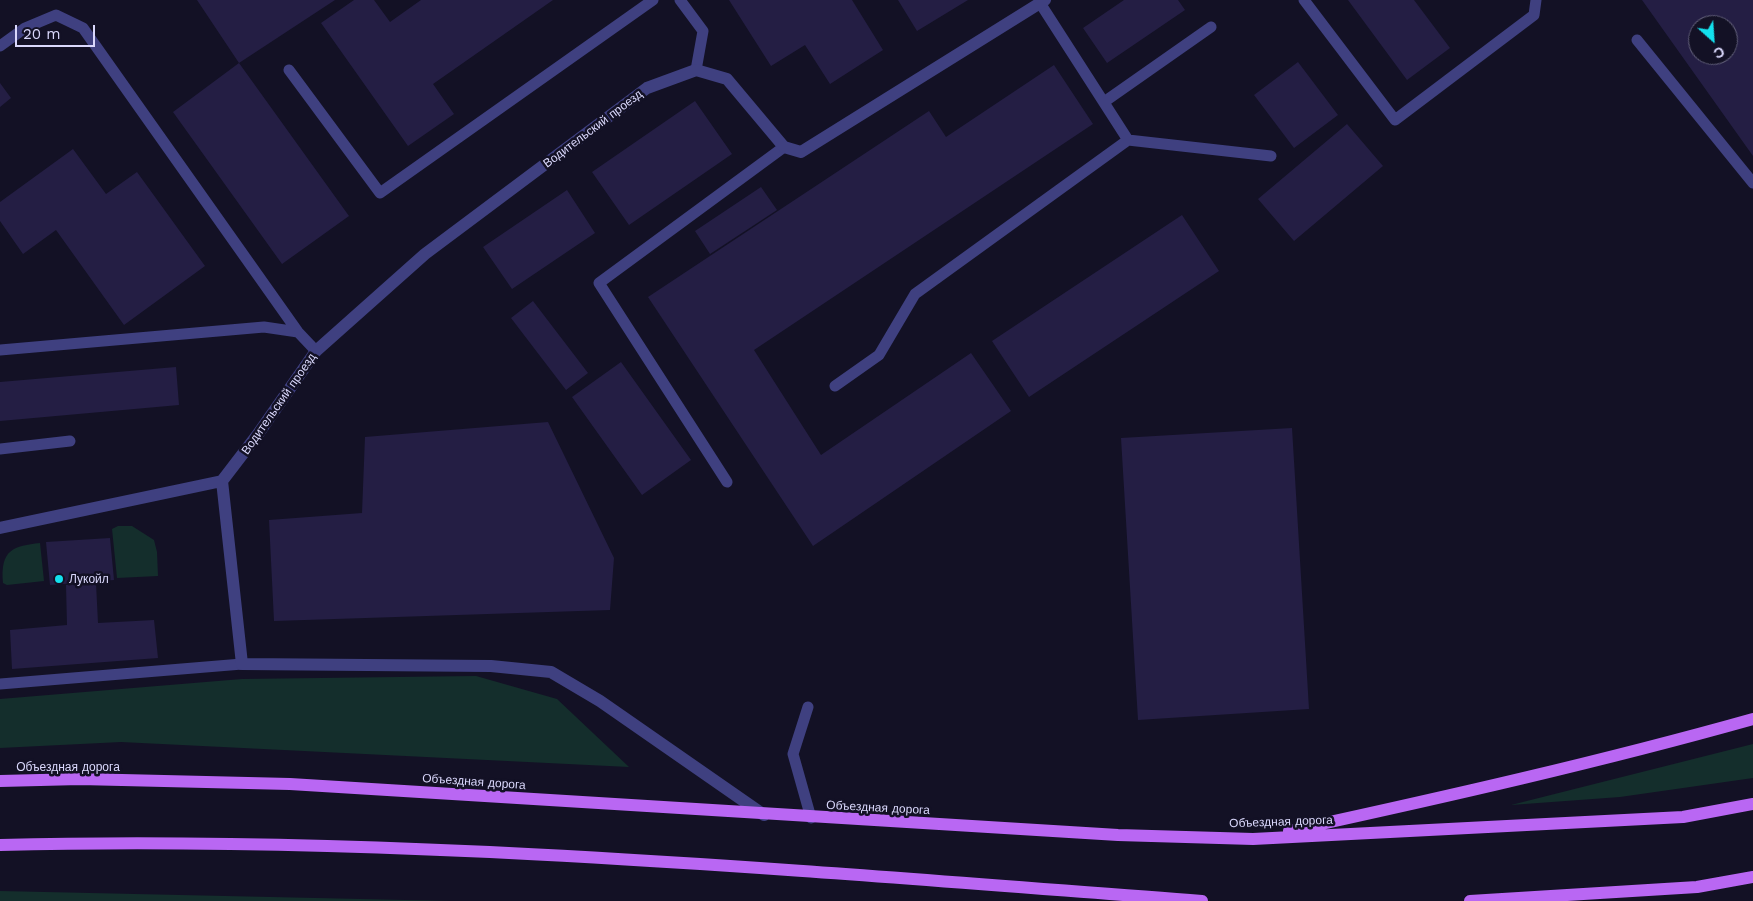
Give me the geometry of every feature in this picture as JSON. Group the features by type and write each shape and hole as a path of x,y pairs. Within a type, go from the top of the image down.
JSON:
{"main road":[{"path":"1253,838 1477,790 1649,748 1753,719"},
{"name":"Объездная дорога","path":"0,781 80,779 290,784 1118,836 1253,838 1683,817 1753,804"},
{"path":"0,845 94,843 308,845 539,854 1202,901"},
{"path":"1470,901 1697,887 1753,877"}],"street":[{"path":"696,70 727,79 784,147 802,152 1042,2"},
{"name":"Водительский проезд","path":"222,481 258,434 316,351 425,254 647,88 696,70"},
{"path":"0,528 222,481 242,664 491,666 551,672 600,701 764,815"}],"lane":[{"path":"289,70 380,193 653,0"},
{"path":"680,0 703,31 696,70"},
{"path":"1304,0 1395,120 1534,15 1536,0"},
{"path":"1042,2 1128,140"},
{"path":"0,46 25,28 56,15 83,28 298,332 316,351"},
{"path":"1104,102 1211,28"},
{"path":"1637,40 1753,183"},
{"path":"835,386 879,355 916,294 1128,140 1271,156"},
{"path":"727,482 599,283 784,147"},
{"path":"0,350 264,327 298,332"},
{"path":"0,449 70,441"},
{"path":"0,684 242,664"},
{"path":"808,707 793,754 811,818"}],"green space":[{"path":"118,526 132,526 154,540 157,552 158,576 117,578 112,529"},
{"path":"40,543 44,581 7,585 3,583 4,563 11,551 23,546"},
{"path":"476,676 557,699 629,767 121,742 0,748 0,699 242,679"},
{"path":"1753,744 1753,778 1620,797 1511,805"},
{"path":"0,891 451,901 0,901"}],"building":[{"path":"197,0 335,0 239,63"},
{"path":"354,0 374,0 390,22 421,0 553,0 433,84 454,114 408,146 321,23"},
{"path":"729,0 852,0 883,50 830,84 805,45 771,66"},
{"path":"898,0 968,0 917,31"},
{"path":"1124,0 1178,0 1185,10 1107,63 1083,28"},
{"path":"1348,0 1414,0 1450,48 1407,80"},
{"path":"1642,0 1753,0 1753,156 1688,65 1738,65 1738,15 1688,15 1688,65"},
{"path":"1298,62 1338,115 1294,148 1254,95"},
{"path":"239,63 349,216 282,264 173,112"},
{"path":"1054,65 1093,124 754,350 821,455 971,353 1011,411 813,546 648,297 929,111 946,137"},
{"path":"0,83 11,98 0,107"},
{"path":"695,101 732,154 629,225 592,172"},
{"path":"1347,124 1383,166 1294,241 1258,199"},
{"path":"73,149 106,194 137,172 205,266 124,325 56,230 23,254 0,221 0,202"},
{"path":"761,187 777,210 710,254 695,231"},
{"path":"567,190 595,233 512,289 483,247"},
{"path":"1182,215 1219,271 1029,397 992,341"},
{"path":"533,301 588,373 566,390 511,318"},
{"path":"621,362 691,460 642,495 572,397"},
{"path":"176,367 179,405 0,421 0,382"},
{"path":"548,422 614,558 610,610 274,621 269,520 362,513 365,437"},
{"path":"1292,428 1309,709 1138,720 1121,438"},
{"path":"110,538 114,580 50,585 46,542"},
{"path":"96,583 98,623 154,620 158,658 12,669 10,630 67,625 66,585"}],"place":[{"name":"Лукойл","path":"59,579"}]}
